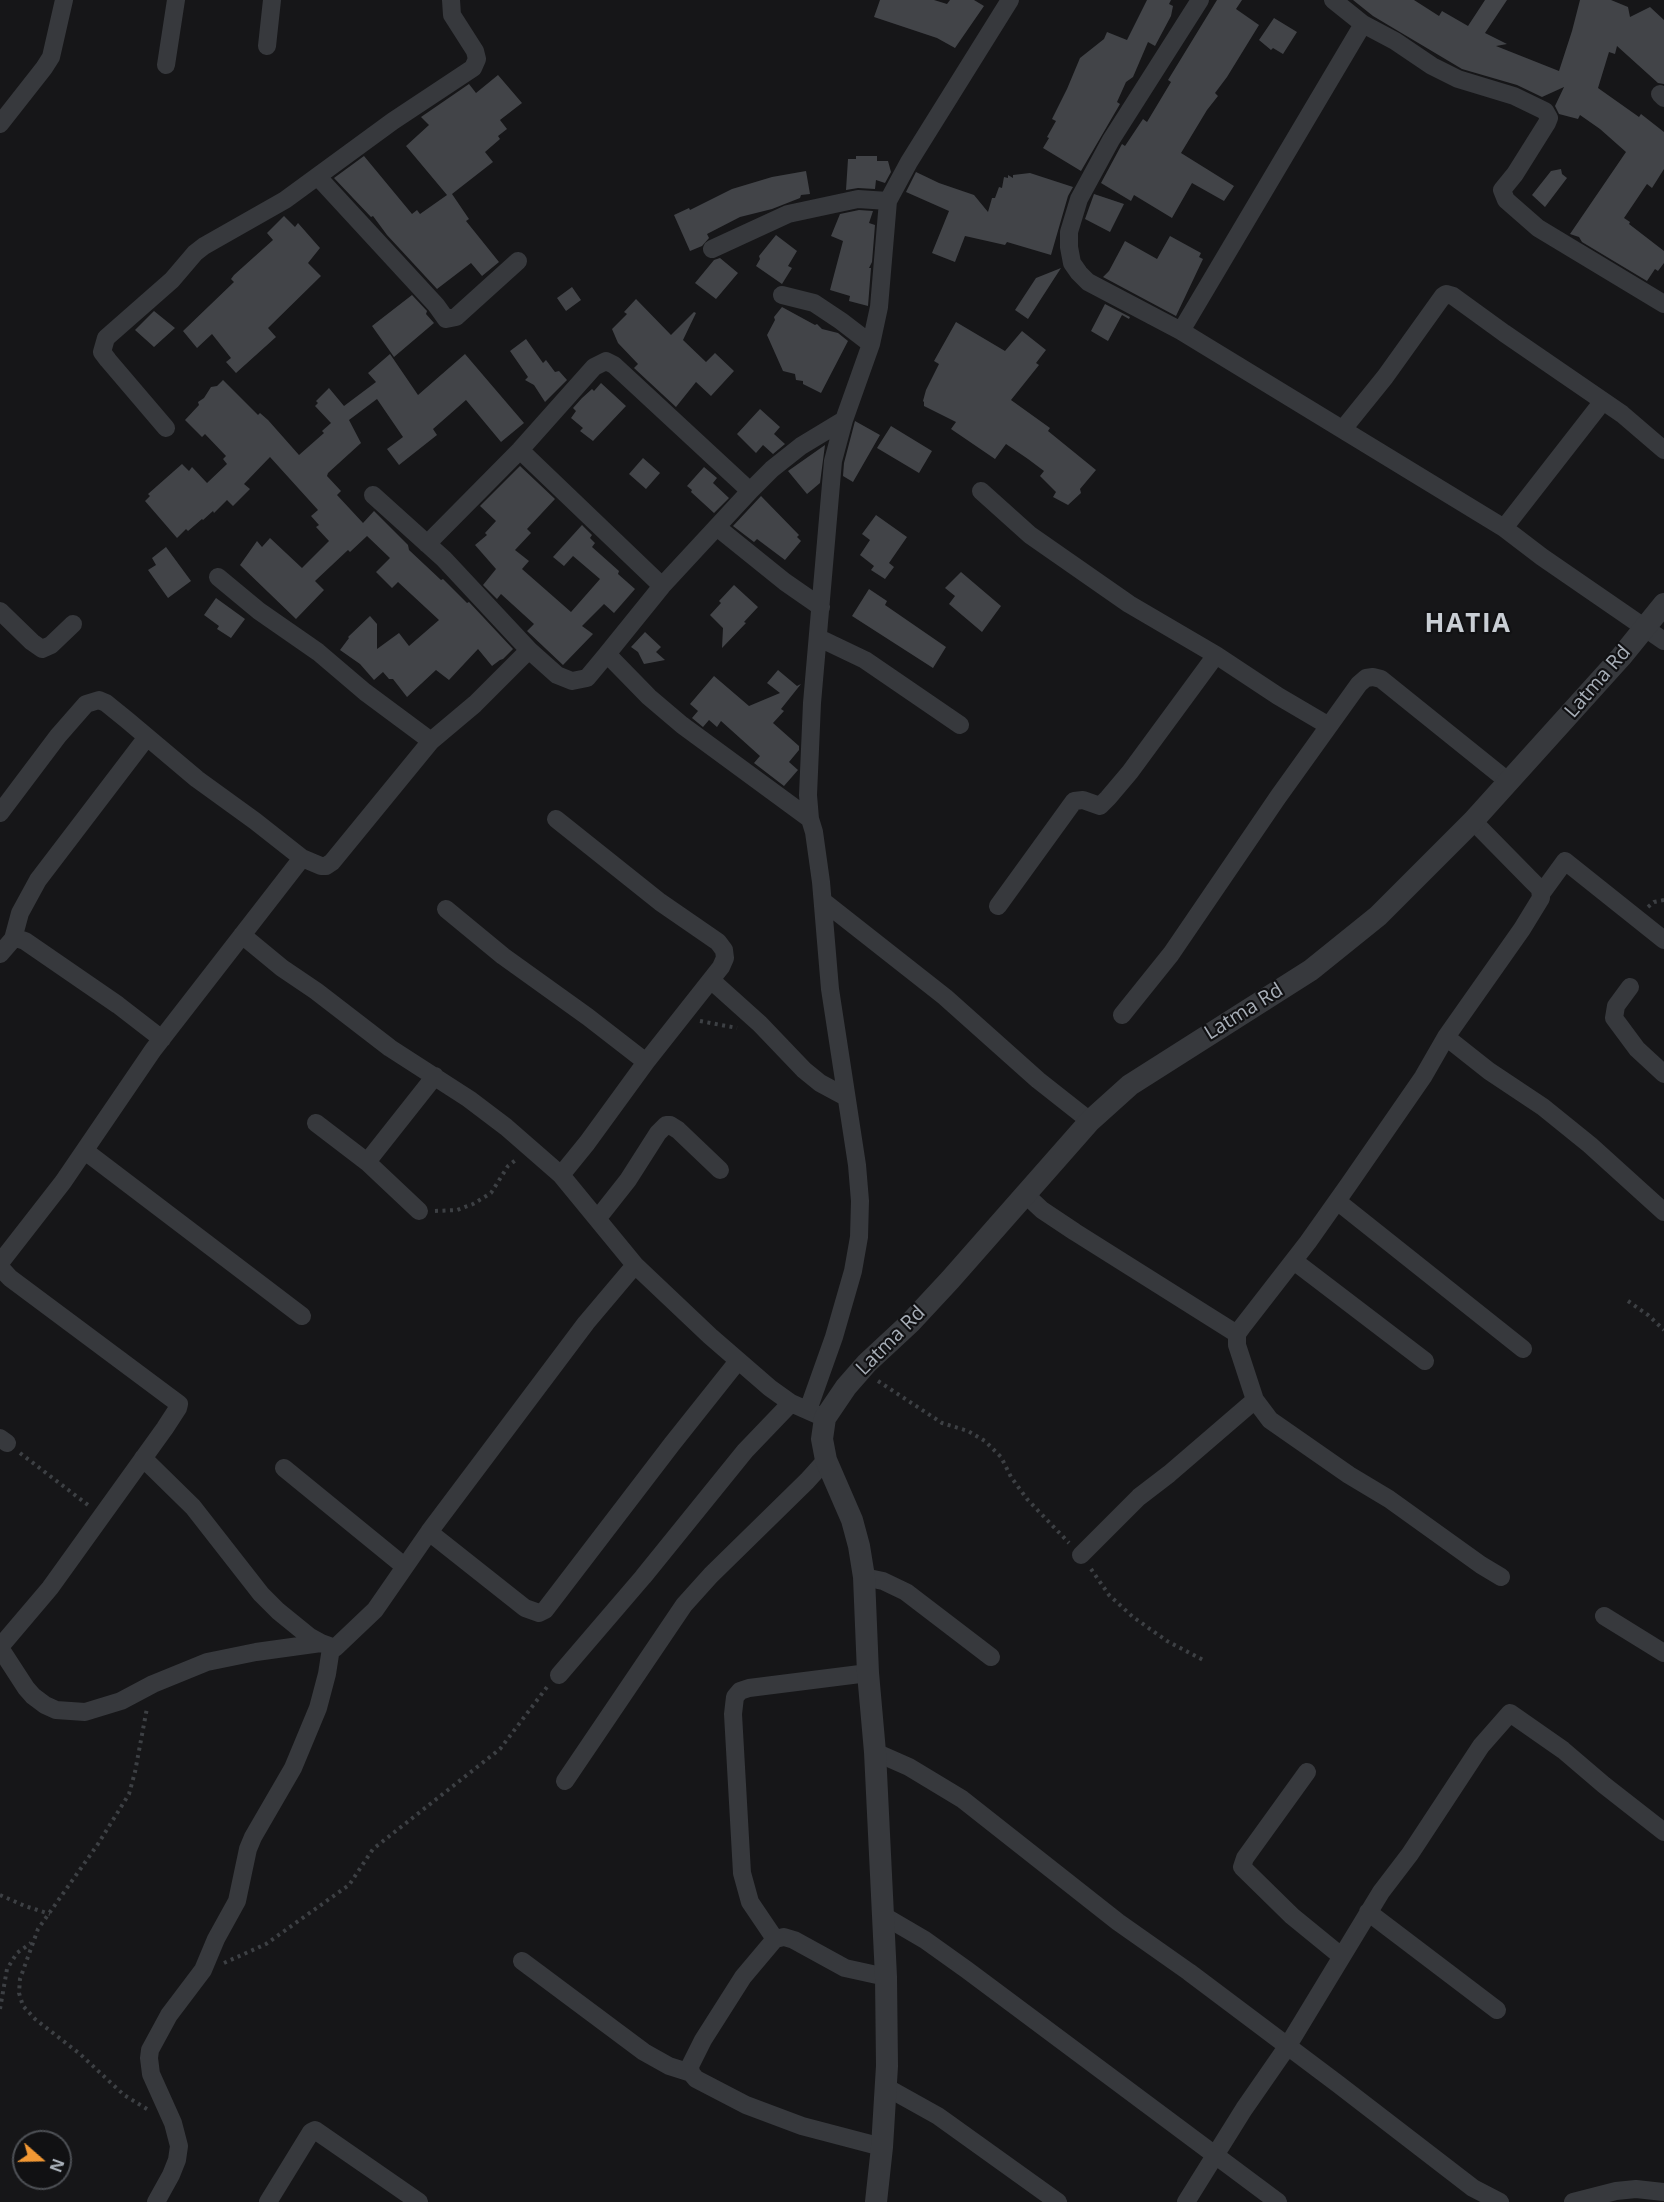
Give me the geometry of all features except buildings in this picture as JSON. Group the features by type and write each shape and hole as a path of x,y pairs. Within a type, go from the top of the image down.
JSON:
{"street":[{"path":"0,123 51,57 64,0"},
{"path":"166,65 176,0"},
{"path":"267,46 272,0"},
{"path":"166,428 102,351 106,338 172,280 204,246 285,200 393,121 473,68 477,56 452,15 451,0"},
{"path":"876,2202 886,2087 886,1977 864,1577 852,1520 826,1460 817,1414 859,1237 860,1201 857,1165 830,989 823,901 814,832 810,819 808,795 812,704 833,461 844,420 872,344 883,279 888,201 909,162 1010,0"},
{"path":"1200,0 1106,149 1079,200 1069,232 1072,263 1088,282 1181,330 1504,528 1664,641"},
{"path":"1333,0 1363,24 1395,41 1432,66 1458,79 1514,96 1545,111 1549,118 1548,123 1503,190 1506,200 1538,228 1664,304"},
{"path":"1181,330 1363,24"},
{"path":"318,177 436,305 446,319 451,320 456,317 518,261"},
{"path":"712,249 788,214 858,199 888,201"},
{"path":"1343,429 1385,377 1446,294 1453,296 1622,414 1664,450"},
{"path":"782,295 814,303 872,344"},
{"path":"428,544 520,450 594,367 606,362 614,365 750,491"},
{"path":"1504,528 1603,401"},
{"path":"373,495 428,544 529,651 557,675 572,681 587,678 662,586 772,469 801,446 844,420"},
{"path":"520,450 662,586"},
{"path":"981,491 1030,535 1100,584 1161,624 1216,655 1329,726"},
{"path":"718,528 785,582 821,607"},
{"path":"218,577 259,611 318,652 365,692 431,741"},
{"name":"Latma Rd","path":"817,1414 910,1323 1090,1121 1130,1085 1311,970 1378,916 1509,782 1622,657 1664,604"},
{"path":"0,611 42,649 51,645 73,624"},
{"path":"819,638 865,660 960,725"},
{"path":"0,813 58,736 86,704 99,700 106,703 196,779 302,858 326,866 332,862 431,741 475,704 529,651"},
{"path":"607,654 649,697 682,725 810,819"},
{"path":"998,906 1074,801 1083,800 1100,806 1108,798 1216,655"},
{"path":"1122,1015 1171,954 1329,726 1359,684 1366,678 1381,679 1509,782"},
{"path":"0,954 13,939 20,913 38,880 147,737"},
{"path":"556,819 660,902 718,942 724,950 725,958 711,980 645,1062 561,1175"},
{"path":"1473,821 1531,879 1542,894"},
{"path":"302,858 162,1039 85,1151 0,1265 10,1278 178,1402 175,1412 50,1588 0,1647 33,1696 45,1706 56,1710 85,1712 121,1701 153,1684 214,1660 256,1652 339,1646 375,1610 404,1566 586,1323 636,1265"},
{"path":"1501,1577 1481,1566 1389,1499 1284,1432 1270,1420 1255,1400 1239,1352 1237,1334 1337,1202 1423,1077 1446,1037 1537,907 1542,894 1565,861 1664,940"},
{"path":"823,901 945,997 1038,1080 1090,1121"},
{"path":"446,909 495,949 645,1062"},
{"path":"242,935 282,968 390,1048 478,1106 539,1155 561,1175 636,1265 738,1361 791,1403 817,1414"},
{"path":"13,939 25,941 118,1005 162,1039"},
{"path":"711,980 760,1024 804,1070 820,1083 846,1097"},
{"path":"1630,987 1616,1006 1614,1018 1637,1049 1664,1074"},
{"path":"1446,1037 1489,1071 1543,1107 1590,1145 1664,1212"},
{"path":"367,1162 435,1076"},
{"path":"316,1123 367,1162 419,1211"},
{"path":"598,1218 666,1125 678,1130 720,1170"},
{"path":"85,1151 302,1316"},
{"path":"1026,1195 1067,1228 1237,1334"},
{"path":"1337,1202 1523,1349"},
{"path":"1294,1260 1425,1361"},
{"path":"429,1532 525,1608 539,1613 545,1610 738,1361"},
{"path":"1081,1555 1139,1497 1184,1462 1255,1400"},
{"path":"559,1674 643,1577 745,1451 791,1403"},
{"path":"143,1458 193,1507 261,1594 278,1611 326,1646"},
{"path":"565,1781 684,1605 718,1567 826,1460"},
{"path":"284,1468 404,1566"},
{"path":"864,1577 883,1581 906,1592 991,1657"},
{"path":"1604,1616 1664,1653"},
{"path":"156,2202 177,2160 179,2146 170,2115 151,2074 148,2058 150,2050 169,2015 203,1970 240,1893 244,1864 253,1837 293,1768 318,1708 327,1674 326,1646"},
{"path":"775,1939 750,1902 742,1873 733,1714 735,1697 740,1691 749,1688 868,1673"},
{"path":"1186,2202 1244,2109 1287,2047 1368,1912 1453,1792 1481,1746 1510,1713 1563,1750 1604,1785 1662,1826"},
{"path":"875,1752 909,1767 962,1799 1118,1922 1197,1978 1473,2188 1500,2202"},
{"path":"1307,1772 1245,1858 1242,1867 1292,1916 1341,1956"},
{"path":"1368,1912 1497,2010"},
{"path":"884,1916 925,1940 967,1970 1278,2202"},
{"path":"691,2073 693,2058 703,2040 743,1977 775,1939 784,1937 794,1940 845,1968 886,1977"},
{"path":"522,1961 644,2052 669,2066 691,2073 708,2087 746,2105 802,2126 882,2146"},
{"path":"886,2087 938,2116 1058,2202"},
{"path":"268,2202 311,2132 315,2130 418,2202"},
{"path":"1573,2202 1636,2188 1664,2192"}],"path":[{"path":"665,1038 690,1020 745,1029 758,1029 760,1024"},
{"path":"419,1211 457,1210 473,1204 491,1193 508,1166 517,1158 539,1155"},
{"path":"1628,1301 1664,1330"},
{"path":"867,1363 876,1379 917,1408 942,1423 968,1431 989,1444 1001,1457 1011,1477 1027,1499 1081,1555 1109,1595 1133,1617 1167,1641 1205,1661"},
{"path":"4,1440 102,1515"},
{"path":"203,1970 232,1961 266,1944 349,1885 374,1849 500,1749 559,1674"},
{"path":"153,1684 129,1794 38,1929 31,1943 20,1979 19,1994 23,2006 35,2019 80,2054 124,2095 139,2105 170,2115"},
{"path":"0,1895 50,1914"},
{"path":"0,2008 12,1960 31,1943"}],"district":[{"name":"HATIA","path":"1468,625"}]}
